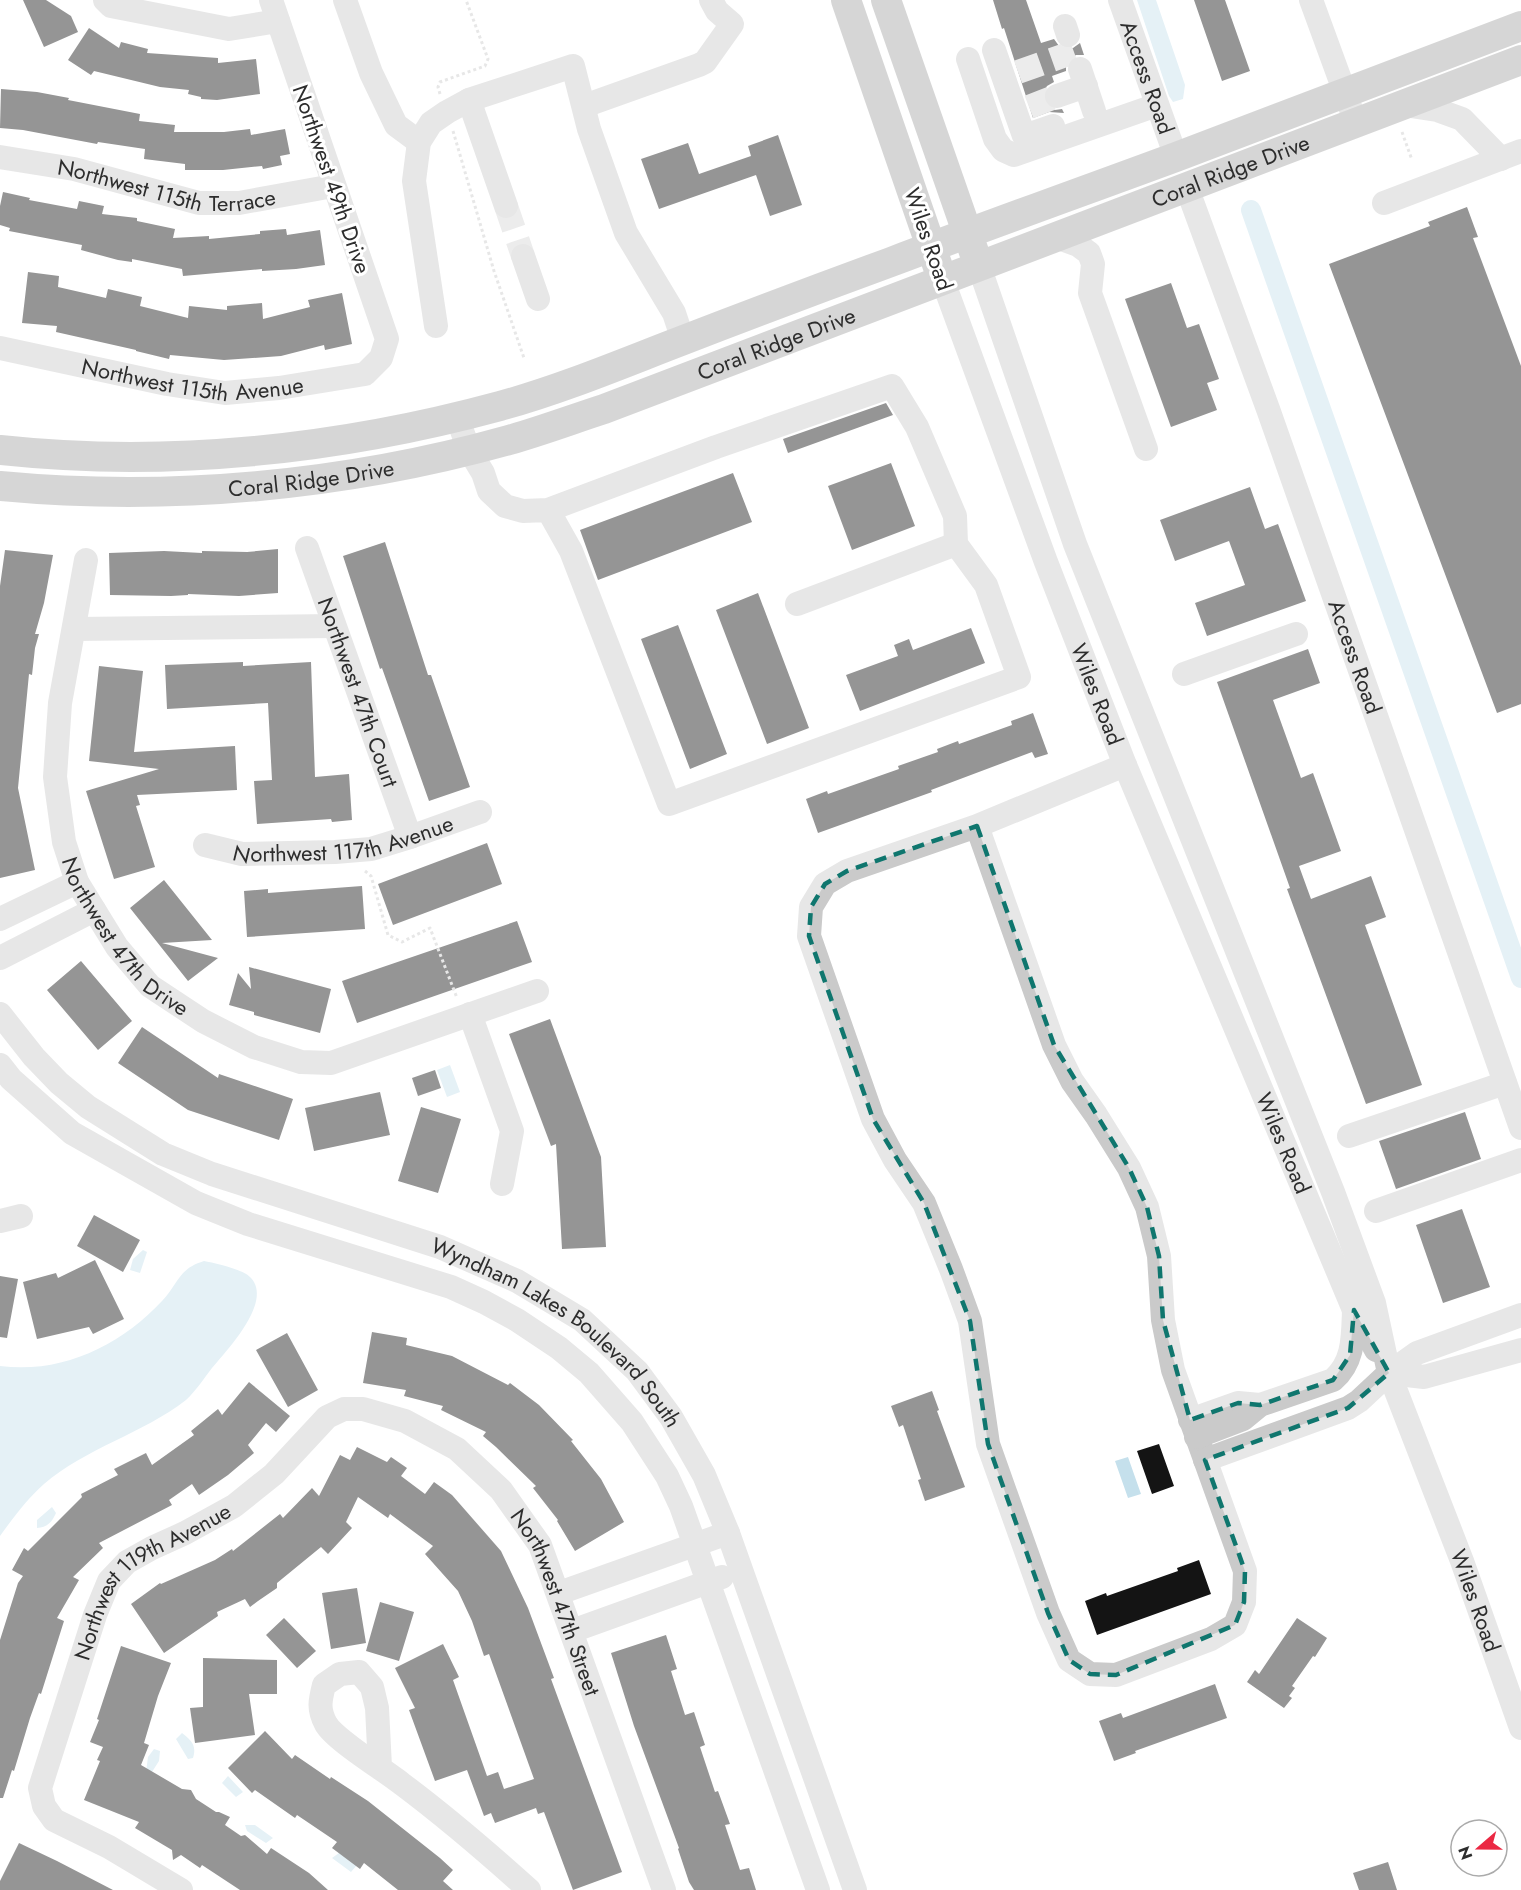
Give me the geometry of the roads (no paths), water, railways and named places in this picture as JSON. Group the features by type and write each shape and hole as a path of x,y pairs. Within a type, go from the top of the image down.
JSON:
{"main road":[{"name":"Wiles Road","path":"846,0 943,280"},
{"name":"Wiles Road","path":"886,0 979,267"},
{"name":"Coral Ridge Drive","path":"0,450 74,456 196,456 324,442 409,428 502,405 573,383 1521,26"},
{"name":"Coral Ridge Drive","path":"0,486 47,490 131,492 237,488 376,470 509,440 604,409 1356,123 1403,118 1521,60"}],"street":[{"path":"105,0 111,6 229,29 274,11"},
{"path":"345,0 371,73 396,125 419,142"},
{"path":"584,106 705,62 732,24 717,11 711,0"},
{"name":"Access Road","path":"1120,0 1176,157"},
{"path":"1311,0 1356,123"},
{"name":"Northwest 49th Drive","path":"274,11 387,339 381,358"},
{"path":"994,51 1011,75 1022,109 1024,136 1157,105"},
{"path":"968,59 995,139 1003,150 1014,155 1096,118"},
{"path":"436,326 414,181 419,142 431,123 469,100 573,66 589,129 626,233 674,312 683,340"},
{"path":"1057,96 1083,78 1096,118"},
{"path":"469,100 506,206"},
{"path":"1403,118 1437,110 1462,118 1511,155"},
{"path":"1384,203 1511,155"},
{"name":"Northwest 115th Terrace","path":"0,157 74,169 200,203 239,203 333,186"},
{"name":"Access Road","path":"1187,188 1276,432 1521,1128"},
{"path":"1056,237 1078,245 1089,253 1093,264 1090,293 1146,449"},
{"path":"523,256 538,299"},
{"name":"Wiles Road","path":"979,267 1075,544 1333,1192 1374,1303 1389,1373"},
{"name":"Wiles Road","path":"943,280 1046,562 1125,765 1354,1310 1389,1373 1462,1561 1521,1728"},
{"name":"Northwest 115th Avenue","path":"0,348 167,384 225,393 279,388 365,374 381,358"},
{"path":"458,417 468,450 483,473 489,491 505,506 523,511 548,510 725,444 892,386 916,427 955,516 956,543 986,585 1019,677 669,804 571,551 548,510"},
{"path":"797,604 956,543"},
{"name":"Northwest 47th Court","path":"307,548 410,837"},
{"name":"Northwest 47th Drive","path":"86,560 60,703 55,777 64,842 76,882 117,947 150,986 203,1021 254,1047 301,1062 331,1064 465,1010 537,991"},
{"path":"75,629 333,626"},
{"path":"1184,674 1296,634"},
{"path":"977,826 1053,1045 1072,1081 1129,1168 1147,1207 1159,1256 1163,1320 1173,1370 1245,1571 1244,1602 1235,1625 1211,1639 1116,1676 1090,1674 1069,1660 1048,1613 988,1444 970,1321 924,1203 895,1160 873,1119 809,936 811,907 825,884 847,871 977,826 1125,765"},
{"name":"Northwest 117th Avenue","path":"205,845 242,854 371,849 480,812"},
{"path":"0,919 76,882"},
{"path":"0,958 94,910"},
{"path":"465,1010 512,1131 502,1184"},
{"name":"Wyndham Lakes Boulevard South","path":"0,1014 34,1057 59,1083 88,1107 163,1154 212,1174 440,1247 517,1281 582,1320 638,1371 671,1417 704,1474 728,1533 855,1890"},
{"name":"Wyndham Lakes Boulevard South","path":"0,1065 11,1079 72,1133 196,1203 248,1224 451,1287 517,1320 559,1348 589,1374 632,1422 667,1476 681,1506 818,1890"},
{"path":"1349,1136 1505,1083"},
{"path":"1376,1211 1521,1160"},
{"path":"1193,1428 1233,1423 1243,1419 1260,1406 1333,1380 1341,1373 1350,1355 1354,1310"},
{"path":"1205,1460 1348,1408 1364,1398 1389,1373 1417,1353 1521,1315"},
{"path":"1389,1373 1424,1377 1521,1350"},
{"path":"1193,1428 1238,1403 1260,1406"},
{"name":"Northwest 47th Street","path":"344,1409 363,1409 405,1421 457,1449 501,1490 540,1545 559,1593 658,1888"},
{"name":"Northwest 119th Avenue","path":"181,1890 109,1847 54,1820 45,1806 40,1788 95,1616 109,1581 127,1562 234,1506 274,1474 327,1418 344,1409"},
{"path":"1233,1423 1242,1447"},
{"path":"559,1593 728,1533"},
{"path":"572,1632 741,1570"},
{"path":"380,1767 477,1844 529,1890"}],"water":[{"path":"1137,0 1156,0 1185,85 1183,99 1173,102 1169,96"},
{"path":"450,1065 460,1092 447,1097 437,1070"},
{"path":"143,1250 147,1252 140,1273 130,1270 133,1259"},
{"path":"204,1261 243,1272 251,1278 256,1288 256,1300 252,1312 237,1338 186,1400 169,1412 60,1471 32,1496 0,1536 0,1366 46,1366 67,1361 109,1343 146,1317 168,1294 184,1272"},
{"path":"1128,1457 1141,1494 1128,1498 1115,1461"},
{"path":"52,1507 56,1513 53,1519 49,1524 37,1528 37,1520"},
{"path":"182,1733 192,1743 193,1758 188,1759 176,1739"},
{"path":"154,1749 160,1751 159,1761 150,1775 146,1772 148,1757"},
{"path":"228,1776 243,1792 236,1797 222,1783"},
{"path":"245,1825 255,1825 273,1838 266,1843 247,1831"},
{"path":"339,1853 357,1865 351,1872 332,1858"}],"waterway":[{"path":"1251,210 1521,978"}],"tunnel":[{"path":"1018,72 1074,52"},
{"path":"1029,107 1057,96"},
{"path":"506,206 523,256"}]}
